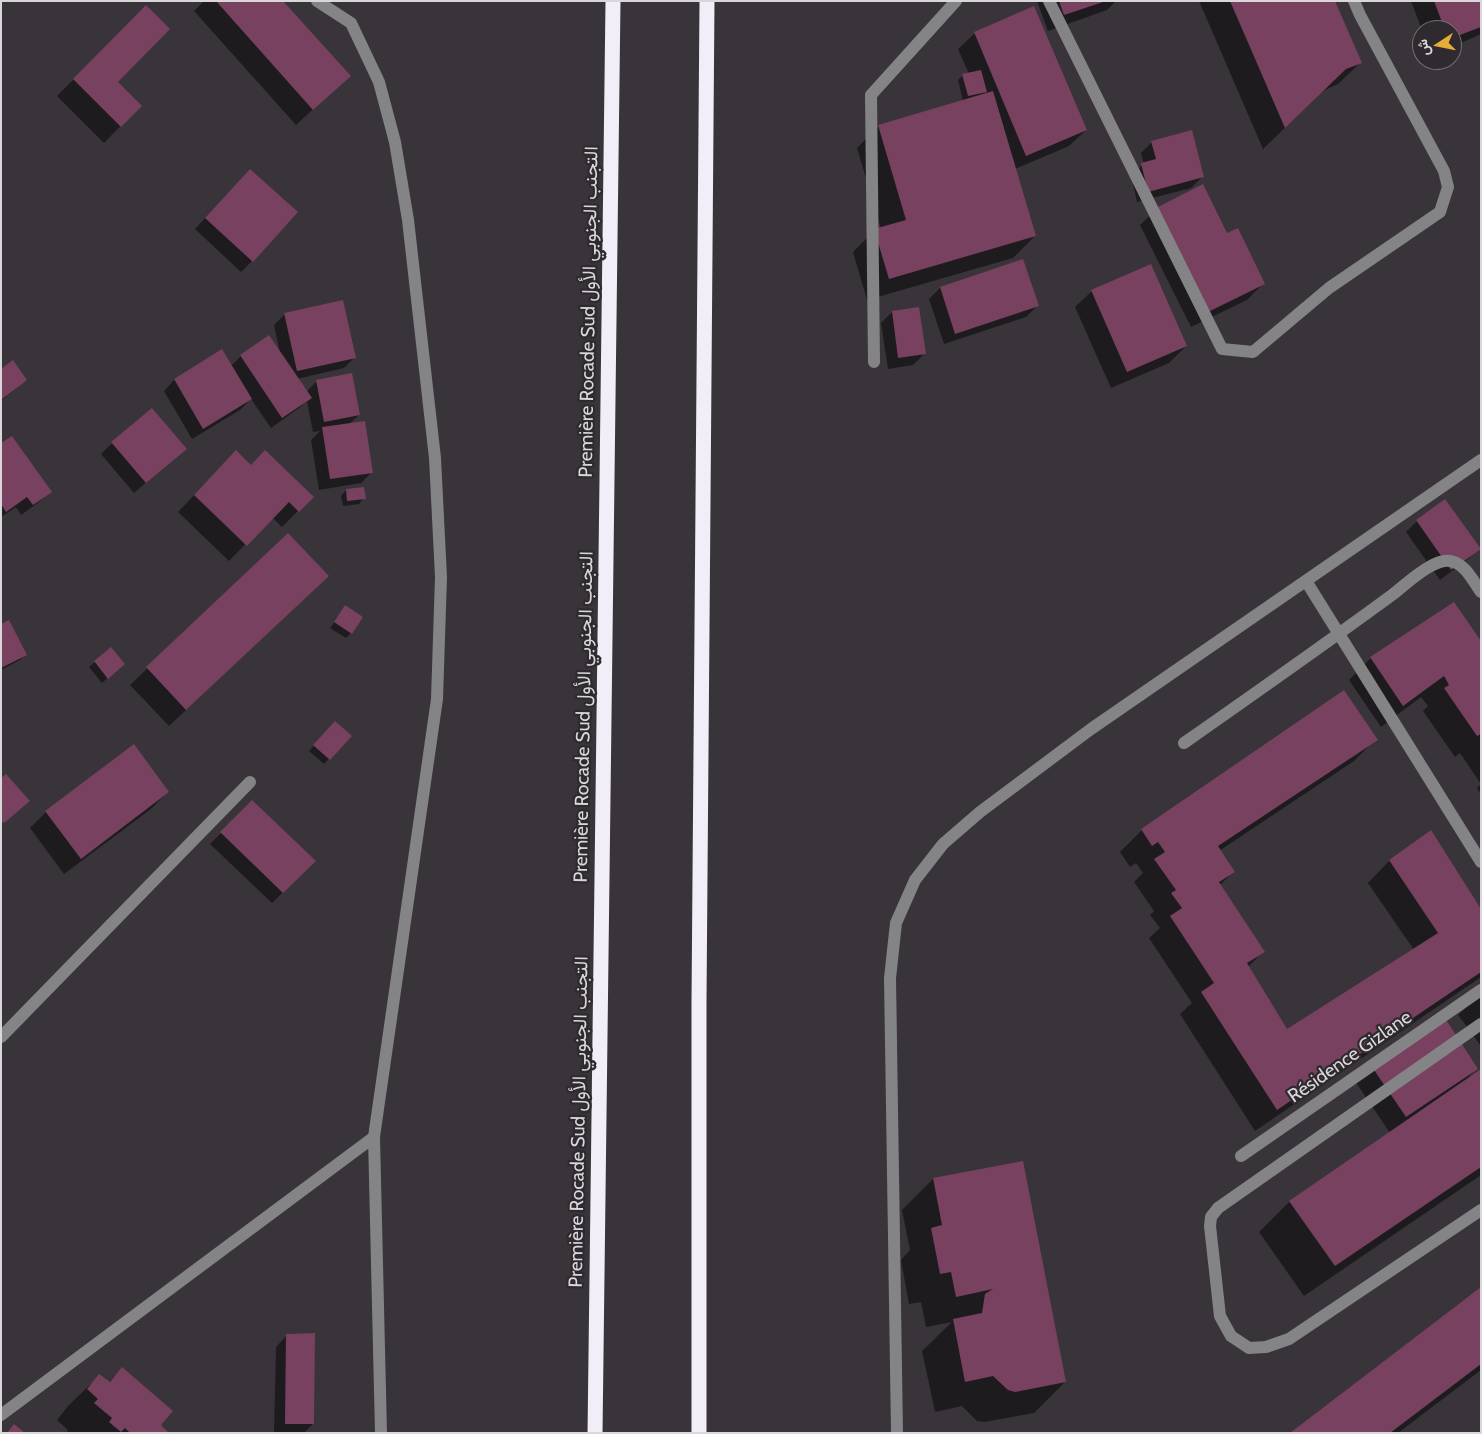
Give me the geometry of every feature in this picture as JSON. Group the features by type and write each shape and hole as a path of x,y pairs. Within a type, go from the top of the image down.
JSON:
{"highway":[{"name":"Première Rocade Sud التجنب الجنوبي الأول","path":"595,1433 613,1"},
{"path":"699,1433 699,1000 707,1"}],"street":[{"path":"317,1 351,23 379,82 394,142 408,220 435,458 441,577 437,699 374,1137 381,1433"},
{"path":"874,362 872,95 956,1"},
{"path":"1049,1 1222,349 1253,352 1329,288 1440,212 1448,187 1444,170 1354,1"},
{"path":"897,1433 890,978 896,923 915,880 943,844 980,812 1091,729 1481,460"},
{"path":"1184,742 1339,634 1429,567 1449,560 1458,564 1466,570 1481,592"},
{"path":"1306,581 1481,862"},
{"path":"1,1037 250,782"},
{"name":"Résidence Gizlane","path":"1241,1156 1481,990"},
{"path":"1481,1024 1218,1208 1211,1217 1210,1226 1220,1316 1232,1336 1249,1348 1266,1347 1289,1339 1481,1210"},
{"path":"1,1415 374,1137"}],"building":[{"path":"216,1 283,1 351,76 313,110"},
{"path":"1059,1 1103,1 1103,2 1064,15"},
{"path":"1230,1 1335,1 1362,63 1346,69 1285,128"},
{"path":"1434,1 1481,1 1481,27 1462,34 1462,20 1441,20"},
{"path":"146,5 170,29 118,82 142,106 121,127 73,79"},
{"path":"1034,6 1087,130 1026,156 974,32"},
{"path":"981,70 987,92 968,96 962,74"},
{"path":"993,91 1036,236 889,279 874,229 906,220 878,125"},
{"path":"1192,130 1204,177 1148,192 1141,163 1156,159 1151,141"},
{"path":"250,169 298,212 253,262 205,218"},
{"path":"1203,184 1227,233 1238,228 1265,284 1208,312 1156,208"},
{"path":"1023,259 1039,306 955,334 940,287"},
{"path":"1151,264 1187,346 1127,372 1091,290"},
{"path":"343,300 356,358 297,371 284,313"},
{"path":"919,307 926,354 898,358 892,311"},
{"path":"269,335 312,398 282,418 240,355"},
{"path":"222,349 252,399 203,429 174,379"},
{"path":"13,360 27,380 1,400 1,369"},
{"path":"352,373 360,415 324,422 316,380"},
{"path":"152,408 187,449 146,483 111,442"},
{"path":"365,421 373,473 330,479 322,427"},
{"path":"12,436 52,492 33,505 27,497 6,512 1,504 1,443"},
{"path":"236,450 251,465 265,450 314,497 299,512 289,502 247,546 194,495"},
{"path":"364,487 366,499 347,501 346,489"},
{"path":"1445,499 1481,549 1451,570 1416,520"},
{"path":"288,533 329,576 186,710 146,667"},
{"path":"1454,602 1481,641 1481,734 1477,736 1444,688 1449,685 1444,676 1403,706 1370,657"},
{"path":"345,605 363,617 352,634 334,622"},
{"path":"9,620 27,655 1,668 1,624"},
{"path":"111,647 125,664 108,679 94,661"},
{"path":"1344,690 1378,740 1218,846 1235,872 1219,882 1265,952 1247,963 1287,1029 1438,933 1389,860 1431,830 1481,909 1481,972 1277,1110 1201,992 1214,983 1170,916 1182,908 1171,893 1176,890 1154,859 1165,852 1158,842 1152,846 1141,829"},
{"path":"335,721 352,736 330,760 313,745"},
{"path":"134,744 169,792 81,859 45,811"},
{"path":"6,774 30,801 4,823 1,820 1,778"},
{"path":"252,800 316,861 283,893 220,832"},
{"path":"1443,1015 1478,1069 1406,1117 1370,1064"},
{"path":"1481,1069 1481,1167 1335,1266 1289,1201"},
{"path":"1023,1161 1066,1382 1015,1392 1008,1390 993,1376 965,1382 953,1319 982,1313 985,1294 993,1289 956,1297 951,1272 940,1274 931,1228 942,1225 933,1178"},
{"path":"1481,1287 1481,1364 1390,1433 1290,1433"},
{"path":"315,1333 314,1424 285,1424 286,1334"},
{"path":"122,1367 173,1411 161,1425 169,1433 130,1433 125,1428 121,1432 109,1422 112,1418 94,1403 98,1399 87,1389 99,1374 110,1382"},
{"path":"14,1424 25,1433 7,1433"}]}
